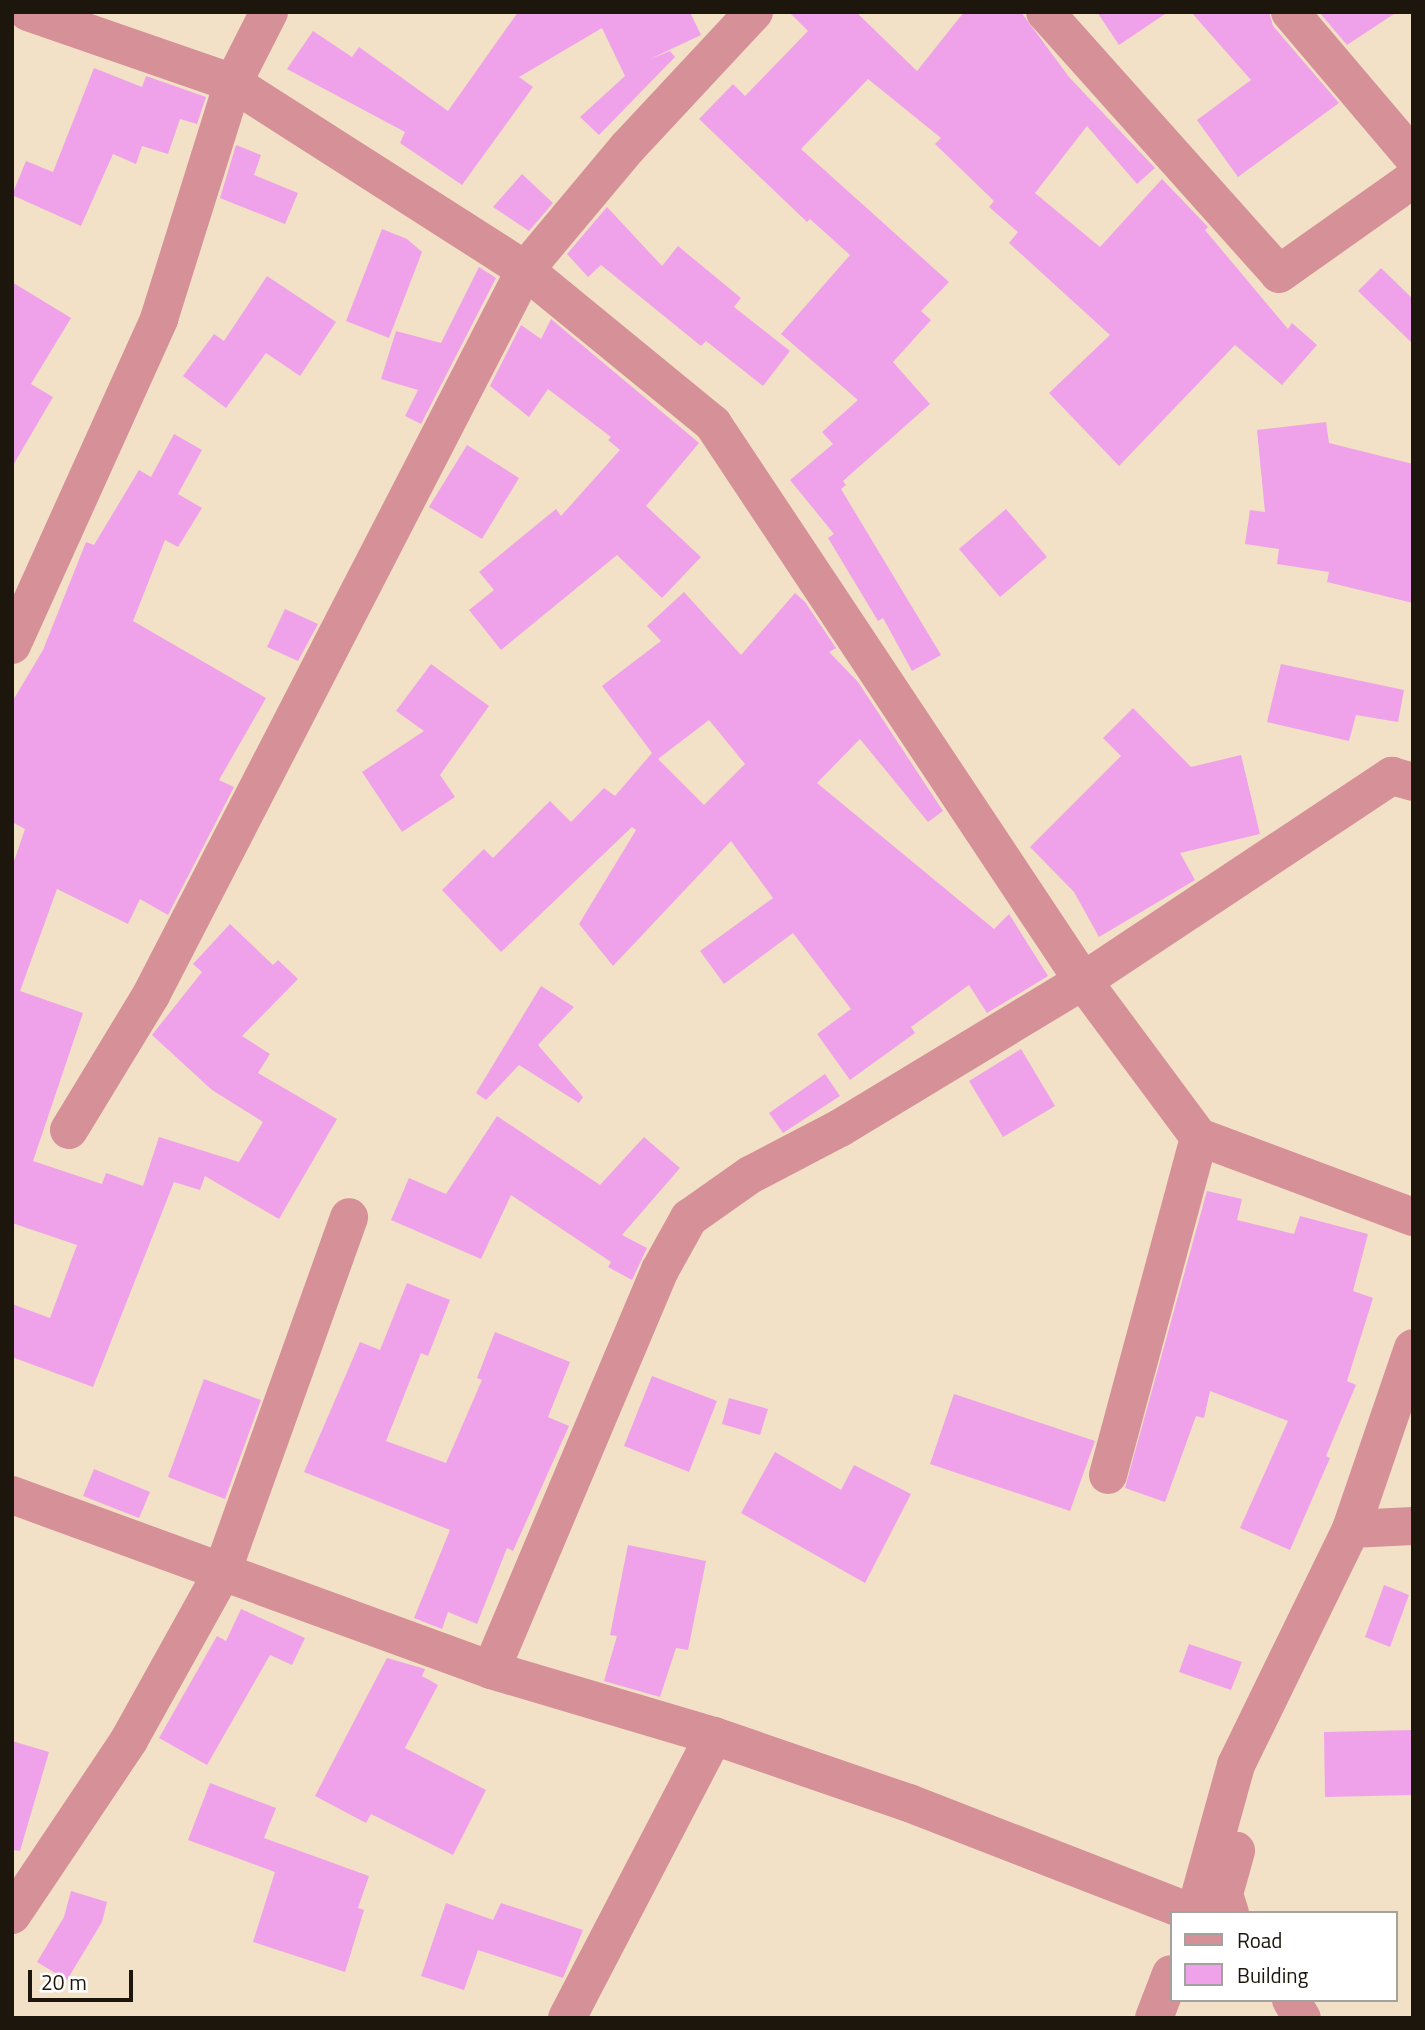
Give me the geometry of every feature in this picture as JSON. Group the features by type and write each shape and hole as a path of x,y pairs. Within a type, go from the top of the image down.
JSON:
{"street":[{"path":"28,12 233,83 525,270 713,424 1083,981 1199,1137 1413,1217"},
{"path":"12,645 159,319 233,83 269,12"},
{"path":"69,1130 151,995 525,270 628,147 754,12"},
{"path":"1045,12 1279,274 1413,179"},
{"path":"1290,12 1413,157"},
{"path":"491,1670 660,1270 689,1218 750,1175 840,1128 1083,981 1392,776 1413,782"},
{"path":"1108,1475 1199,1137"},
{"path":"12,1915 129,1740 221,1575 349,1217"},
{"path":"1195,1911 1237,1765 1351,1529 1413,1348"},
{"path":"12,1495 221,1575 491,1670 714,1736 909,1803 1189,1911"},
{"path":"1351,1529 1413,1527"},
{"path":"567,2018 714,1736"},
{"path":"1229,1911 1224,1894 1247,1789 1237,1765"},
{"path":"1154,2018 1170,1977"},
{"path":"1293,2002 1302,2018"}],"building":[{"path":"518,12 690,12 701,35 650,59 670,51 675,57 599,135 580,117 625,76 602,28 519,77 533,87 462,185 400,143 405,132 287,69 313,31 352,57 359,47 448,111"},
{"path":"789,12 856,12 917,71 964,12 1021,12 1069,77 1155,168 1137,184 1087,126 1035,193 1100,247 1162,179 1208,227 1205,230 1288,329 1292,323 1317,345 1282,385 1235,345 1119,466 1049,393 1110,335 1009,243 1018,232 989,207 994,201 935,144 941,138 868,79 801,149 949,282 921,311 931,320 893,362 930,404 843,481 846,485 841,489 941,655 912,671 883,618 878,621 828,538 834,534 790,480 833,444 822,432 858,400 781,334 850,255 810,219 807,222 699,119 733,84 745,96 808,31"},
{"path":"1097,12 1168,12 1119,45"},
{"path":"1191,12 1269,12 1273,26 1339,103 1238,177 1197,120 1251,80"},
{"path":"1319,12 1397,12 1347,45"},
{"path":"94,68 142,87 146,76 206,97 197,124 180,119 168,154 142,146 136,164 113,154 81,226 12,195 26,161 53,172"},
{"path":"236,145 261,155 254,175 298,193 285,224 220,198"},
{"path":"522,174 553,203 529,231 493,207"},
{"path":"607,207 662,266 678,246 741,298 734,307 790,351 763,386 706,341 701,346 601,265 588,277 567,254"},
{"path":"382,229 407,239 422,252 389,338 346,321"},
{"path":"479,267 496,278 421,424 405,416 418,390 381,379 396,331 441,343"},
{"path":"1381,268 1413,299 1413,344 1358,291"},
{"path":"267,276 336,322 300,376 266,353 226,408 183,376 214,334 224,341"},
{"path":"12,282 71,318 31,384 53,397 12,467"},
{"path":"551,319 699,443 646,506 701,557 662,598 617,555 501,650 469,610 494,590 479,572 556,509 561,516 620,450 608,440 611,437 548,389 529,417 490,386 521,325 541,339"},
{"path":"1326,422 1329,443 1413,464 1413,603 1327,582 1329,572 1277,564 1279,549 1245,544 1250,510 1265,512 1257,430"},
{"path":"174,434 202,450 178,494 202,508 178,547 165,540 133,621 266,698 219,780 234,787 168,915 140,899 128,924 57,889 20,991 83,1013 33,1161 102,1184 106,1173 143,1186 159,1137 239,1162 263,1122 212,1090 152,1035 202,972 193,964 230,924 273,965 278,960 298,979 242,1036 270,1054 258,1073 337,1119 279,1219 205,1176 200,1190 174,1182 93,1387 12,1357 12,1304 50,1318 77,1245 12,1223 12,867 25,829 12,822 12,702 43,650 86,542 94,545 139,470 151,477"},
{"path":"467,445 519,478 482,539 429,507"},
{"path":"1006,509 1047,557 1000,597 959,549"},
{"path":"684,592 741,655 795,593 805,602 836,648 829,652 858,682 943,811 928,822 860,739 817,783 994,929 1009,914 1048,976 987,1013 969,985 911,1027 915,1033 850,1080 817,1034 851,1009 793,933 724,984 700,951 773,898 731,841 613,966 579,924 636,830 632,827 501,952 442,890 484,849 493,858 550,801 571,822 604,788 615,796 652,753 602,686 661,641 647,626","holes":["709,720 745,764 704,805 658,759"]},
{"path":"285,609 318,624 298,661 267,647"},
{"path":"431,664 489,706 440,775 455,797 402,832 362,772 424,731 396,711"},
{"path":"1281,664 1404,690 1398,722 1356,715 1349,741 1267,722"},
{"path":"1133,708 1191,767 1241,755 1260,834 1180,853 1195,880 1099,937 1074,892 1030,847 1121,756 1103,738"},
{"path":"541,986 574,1007 538,1045 583,1097 579,1103 519,1065 486,1100 476,1093"},
{"path":"1021,1049 1055,1106 1003,1137 969,1081"},
{"path":"825,1074 840,1096 783,1133 769,1113"},
{"path":"497,1116 600,1185 644,1137 680,1168 622,1235 647,1248 632,1280 608,1267 611,1262 511,1195 481,1259 391,1220 409,1178 446,1194"},
{"path":"1207,1191 1242,1199 1237,1220 1294,1234 1300,1216 1368,1234 1353,1291 1373,1298 1347,1381 1356,1385 1326,1456 1330,1458 1290,1550 1240,1528 1288,1421 1210,1391 1204,1418 1196,1416 1165,1502 1125,1488"},
{"path":"407,1283 450,1300 428,1356 421,1353 386,1441 446,1463 482,1380 477,1378 495,1332 570,1362 548,1417 569,1426 513,1551 507,1548 477,1624 448,1612 442,1629 414,1618 450,1530 304,1472 360,1342 380,1350"},
{"path":"652,1376 717,1401 689,1472 624,1446"},
{"path":"204,1379 261,1400 225,1499 168,1477"},
{"path":"954,1394 1095,1441 1070,1511 930,1464"},
{"path":"729,1398 768,1409 760,1435 722,1424"},
{"path":"775,1452 841,1490 854,1465 911,1494 865,1583 741,1513"},
{"path":"94,1469 150,1492 139,1518 83,1496"},
{"path":"628,1545 706,1561 688,1650 676,1648 660,1697 604,1681 617,1636 610,1635"},
{"path":"1384,1585 1409,1595 1390,1647 1365,1637"},
{"path":"241,1609 305,1638 292,1665 270,1655 207,1765 159,1738 217,1636 226,1641"},
{"path":"1189,1644 1242,1662 1231,1690 1179,1672"},
{"path":"387,1658 425,1669 422,1676 438,1685 405,1748 486,1790 453,1855 371,1814 366,1823 315,1796"},
{"path":"1413,1730 1413,1795 1325,1797 1324,1732"},
{"path":"12,1741 49,1752 20,1851 12,1850"},
{"path":"210,1783 276,1808 264,1838 369,1876 358,1908 364,1910 345,1972 253,1942 275,1872 188,1840"},
{"path":"71,1891 107,1902 102,1922 67,1980 37,1962 64,1917"},
{"path":"446,1903 493,1920 501,1903 583,1930 563,1978 478,1950 464,1990 421,1976"}]}
